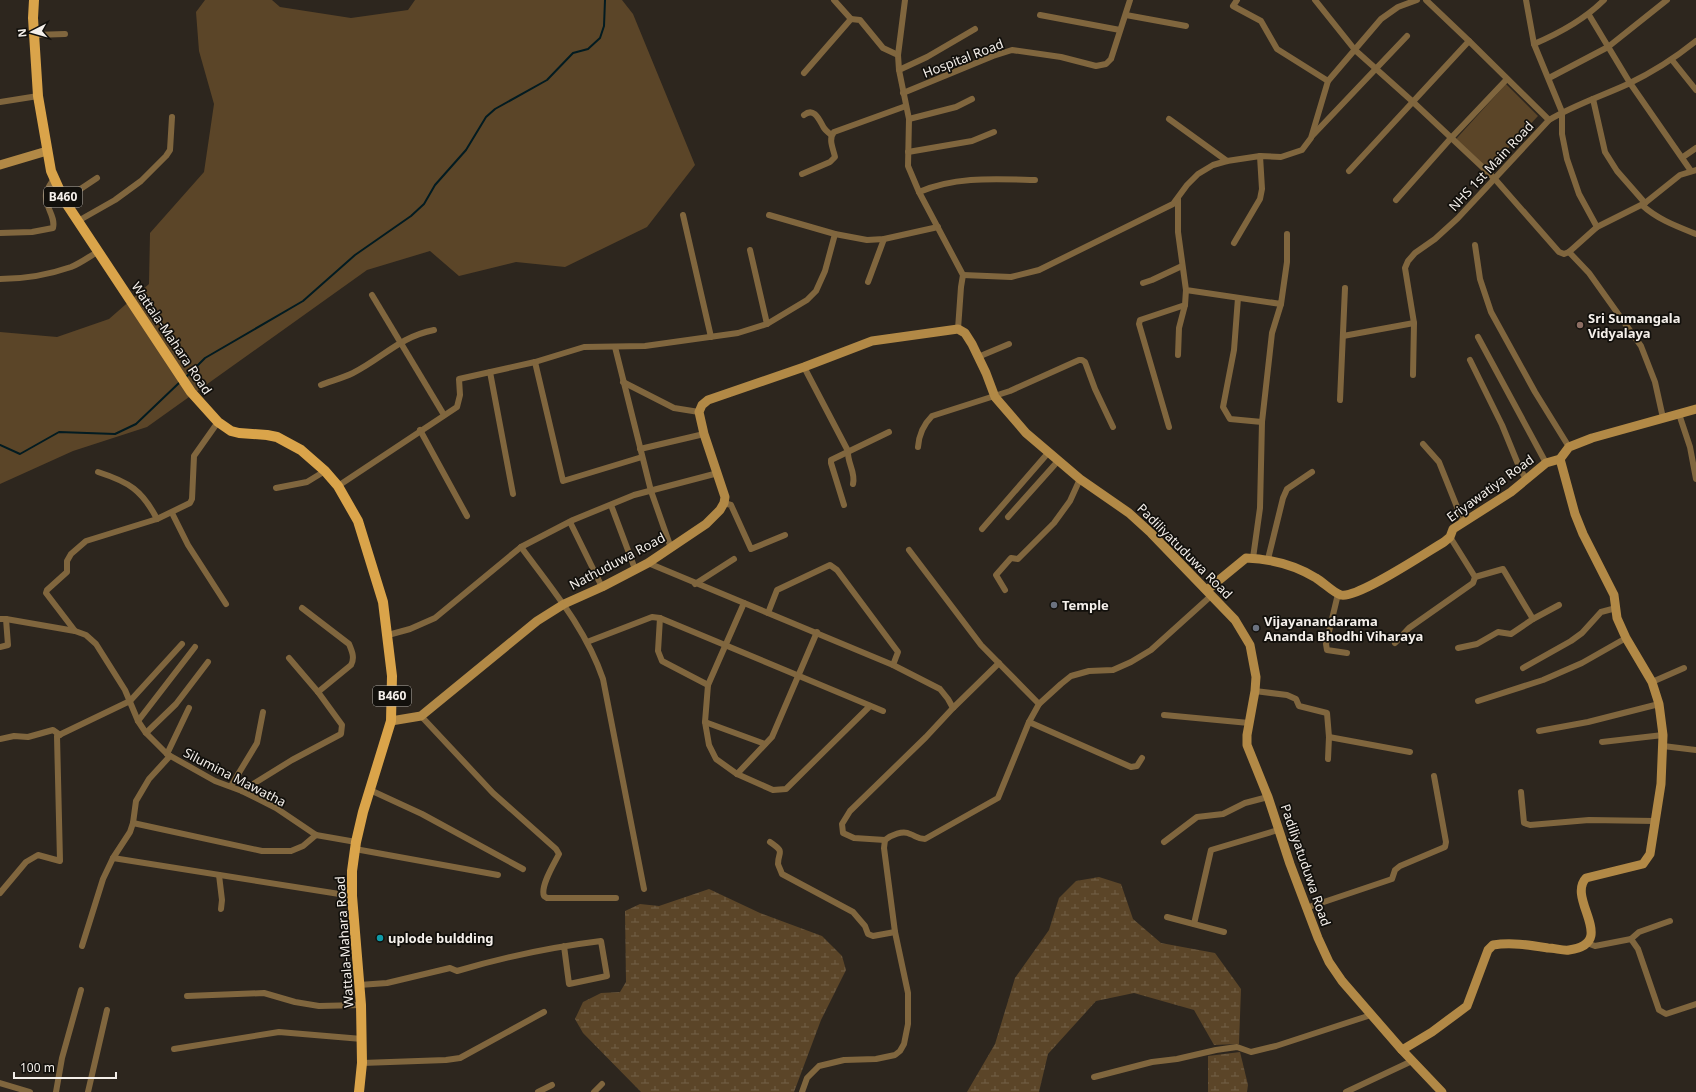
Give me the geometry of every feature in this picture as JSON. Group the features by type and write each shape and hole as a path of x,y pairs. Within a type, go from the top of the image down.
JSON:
{"main road":[{"name":"Wattala-Mahara Road","path":"34,0 32,18 38,96 47,151 52,171 64,200 191,392 218,422 230,431 267,435 287,442 301,450 325,471 338,486 358,521 383,602 392,676 391,721 355,845 352,871 352,896 361,1005 362,1064 359,1092"}],"street":[{"path":"834,0 851,19 860,20 883,48 898,54"},
{"path":"785,535 751,549 731,506 724,503 725,497 718,472 704,434 699,412 702,405 708,400 804,367 872,341 958,329 963,275 919,192 908,166 909,119 899,70 898,54 904,0"},
{"name":"Hospital Road","path":"903,93 931,83 992,56 1012,50 1061,57 1096,66 1106,64 1110,59 1130,0"},
{"path":"1237,0 1233,6 1260,21 1277,49 1328,81"},
{"path":"1315,0 1355,50 1494,178 1559,252 1564,254 1570,252 1597,227 1643,204 1680,174 1694,170 1630,83 1589,15"},
{"path":"1311,138 1328,81 1381,19 1398,7 1416,0"},
{"path":"1426,0 1549,120"},
{"path":"1526,0 1534,44 1562,112 1562,134 1567,159 1579,194 1597,227"},
{"path":"1534,44 1553,36 1589,15 1604,0"},
{"path":"1549,78 1608,47 1667,0"},
{"path":"1040,15 1120,30"},
{"path":"1126,15 1186,26"},
{"path":"804,73 851,19"},
{"path":"899,70 927,57 976,29"},
{"path":"34,35 65,34"},
{"path":"963,275 1011,277 1039,270 1174,204 1187,185 1198,174 1213,165 1227,161 1260,156 1281,157 1302,150 1311,138 1406,36"},
{"path":"1349,171 1469,41"},
{"name":"NHS 1st Main Road","path":"1413,375 1414,323 1405,268 1408,261 1416,252 1435,239 1458,218 1549,120 1562,112 1630,83 1672,60 1696,41"},
{"path":"1672,60 1696,90"},
{"path":"1396,200 1451,138 1507,79"},
{"path":"0,102 38,96"},
{"path":"909,119 956,107 972,99"},
{"path":"1593,100 1605,152 1616,171 1650,212 1670,224 1696,234"},
{"path":"802,174 830,162 835,157 830,140 831,135 834,132 906,106"},
{"path":"804,115 807,113 812,113 819,117 825,129 831,135"},
{"path":"78,221 115,200 141,181 166,156 170,150 172,117"},
{"path":"1169,119 1227,161"},
{"path":"908,152 972,141 994,132"},
{"path":"1683,157 1696,148"},
{"path":"0,165 47,151"},
{"path":"1234,243 1260,199 1262,190 1260,156"},
{"path":"0,233 32,232 53,228 54,223 46,200 46,192 55,177"},
{"path":"64,200 97,178"},
{"path":"919,192 932,187 958,181 1003,179 1035,180"},
{"path":"1178,199 1178,232 1186,290 1185,306 1179,328 1178,354"},
{"path":"683,215 711,337"},
{"path":"769,215 835,234 867,240 884,239 938,227"},
{"path":"338,486 420,430 457,407 460,395 459,379 535,362 584,347 645,346 711,337 738,332 767,324 807,300 816,291 825,271 835,234"},
{"path":"1253,558 1260,508 1262,422 1272,333 1281,304 1287,262 1287,234"},
{"path":"868,282 884,239"},
{"path":"1475,245 1480,279 1491,312 1535,392 1569,447"},
{"path":"750,250 767,324"},
{"path":"0,279 34,277 72,266 99,251"},
{"path":"1570,252 1589,273 1641,346 1655,382 1663,418"},
{"path":"1143,283 1182,266"},
{"path":"1340,400 1345,288"},
{"path":"1186,290 1281,304"},
{"path":"372,295 444,415"},
{"path":"1238,298 1234,350 1223,407 1230,419 1262,422"},
{"path":"1169,427 1139,324 1140,320 1185,306"},
{"path":"1343,336 1414,323"},
{"name":"Padiliyatuduwa Road","path":"958,329 968,337 995,397 1026,433 1080,479 1129,513 1235,620 1250,645 1256,677 1247,745 1268,797 1278,830 1306,908 1329,962 1371,1015 1442,1092"},
{"path":"321,385 353,373 400,342 420,333 434,330"},
{"path":"1478,337 1546,463"},
{"path":"978,357 1010,344"},
{"path":"615,347 651,491 670,548"},
{"path":"918,447 918,437 925,424 932,416 995,397 1079,360 1085,362 1095,389 1113,427"},
{"path":"1470,360 1502,425 1520,469 1526,479"},
{"path":"535,362 564,481 642,456"},
{"path":"804,367 848,451 848,460 854,475 854,484"},
{"path":"490,372 513,494"},
{"path":"623,382 674,408 699,412"},
{"path":"1402,1050 1432,1032 1467,1006 1488,950 1493,945 1508,943 1568,950 1585,946 1591,938 1591,928 1580,889 1581,882 1586,878 1643,864 1650,854 1661,784 1663,735 1659,704 1652,682 1626,638 1617,618 1614,595 1582,534 1560,459 1569,447 1592,438 1696,409"},
{"path":"1679,414 1694,459 1696,479"},
{"name":"Silumina Mawatha","path":"218,422 194,456 192,499 190,503 157,519 86,541 70,554 67,572 47,590 46,593 75,631 86,635 96,644 125,690 138,721 146,733 169,755 215,781 242,790 276,808 316,835 355,845 498,874"},
{"path":"420,430 467,516"},
{"path":"844,505 831,460 889,432"},
{"path":"640,449 704,434"},
{"path":"1423,444 1439,462 1463,522"},
{"path":"982,529 1048,453"},
{"name":"Eriyawatiya Road","path":"1338,594 1343,596 1362,591 1450,537 1453,529 1512,492 1546,463 1560,459"},
{"path":"1008,517 1058,461"},
{"path":"276,488 307,482 325,471"},
{"path":"98,472 120,479 136,489 151,507 157,519"},
{"path":"388,635 410,629 435,618 521,547 570,522 634,495 718,472"},
{"path":"1268,559 1282,498 1287,489 1312,472"},
{"path":"1005,590 996,575 1011,558 1018,559 1054,523 1070,501 1080,479"},
{"name":"Nathuduwa Road","path":"391,721 421,716 537,621 564,604 602,587 648,562 706,524 720,510 724,503"},
{"path":"611,504 635,569"},
{"path":"172,513 188,545 226,604"},
{"path":"570,522 602,587"},
{"path":"1450,537 1475,577"},
{"path":"521,547 564,604 587,642 596,661 602,679 644,889"},
{"path":"909,550 981,645 1039,704"},
{"path":"999,663 850,811 842,824 843,834 854,838 885,840 892,835 908,833 918,839 925,839 998,798 1029,722 1039,704 1071,676 1089,671 1113,670 1131,662 1151,650 1246,558 1268,559 1292,567 1315,577 1338,594 1326,644 1327,650 1347,653"},
{"path":"695,584 734,559"},
{"path":"648,562 695,584 817,632 893,665 940,689 948,698 953,708"},
{"path":"768,613 777,590 830,565 837,570 898,652 897,658 893,665"},
{"path":"1475,577 1503,568 1533,619"},
{"path":"1395,643 1409,628 1473,583 1475,577"},
{"path":"744,603 724,645 708,685 706,722 709,746 716,759 737,774 773,790 786,789 870,706"},
{"path":"1458,648 1477,644 1498,632 1511,634 1533,619 1559,605"},
{"path":"302,608 349,644 352,650 353,661 351,665 318,692"},
{"path":"1523,668 1571,641 1582,633 1601,612 1616,608"},
{"path":"587,642 652,617 660,618 883,711"},
{"path":"660,618 658,651 662,661 708,685"},
{"path":"0,647 8,645 3,619 75,631"},
{"path":"737,774 772,737 817,632"},
{"path":"1478,701 1543,680 1582,663 1626,638"},
{"path":"0,893 26,862 38,855 60,861 57,736 130,701 182,644"},
{"path":"138,721 195,647"},
{"path":"242,790 292,760 341,734 342,725 318,692 289,658"},
{"path":"146,733 176,704 208,662"},
{"path":"1652,682 1684,668"},
{"path":"1255,690 1287,695 1296,699 1299,706 1327,713 1329,737 1328,759"},
{"path":"1539,731 1588,722 1659,704"},
{"path":"82,946 103,879 113,858 130,832 136,801 149,779 169,755 189,708"},
{"path":"231,786 257,743 263,712"},
{"path":"1164,715 1249,723"},
{"path":"421,716 493,793 559,854 544,884 542,892 544,896 547,898 616,898"},
{"path":"706,722 765,744"},
{"path":"1029,722 1131,767 1137,766 1142,758"},
{"path":"0,739 14,736 28,737 52,730 60,734"},
{"path":"1602,742 1663,735"},
{"path":"1329,737 1410,752"},
{"path":"1663,746 1696,750"},
{"path":"1306,908 1392,879 1395,870 1400,866 1445,847 1446,842 1434,776"},
{"path":"370,790 422,814 523,869"},
{"path":"1521,792 1524,823 1530,825 1589,820 1656,822"},
{"path":"1164,842 1198,817 1223,814 1245,803 1268,797"},
{"path":"133,822 262,851 291,851 303,846 316,835"},
{"path":"1194,924 1210,850 1278,830"},
{"path":"802,1092 807,1078 819,1066 844,1060 876,1059 895,1055 900,1051 904,1044 908,1024 908,992 895,932 884,848 885,840"},
{"path":"770,842 777,847 781,854 778,865 782,874 854,912 865,926 868,934 873,936 895,932"},
{"path":"113,858 352,896"},
{"path":"219,875 222,900 221,909"},
{"path":"1167,917 1224,932"},
{"path":"1587,943 1595,946 1631,939 1639,932 1670,920"},
{"path":"1631,939 1638,949 1659,1010 1666,1014 1696,1004"},
{"path":"359,985 387,983 450,968 457,971 499,958 564,946 601,941 607,976 568,984 564,946"},
{"path":"56,1092 62,1058 81,990"},
{"path":"187,996 264,993 295,1002 319,1006 361,1005"},
{"path":"88,1092 107,1010"},
{"path":"362,1064 460,1058 544,1012"},
{"path":"1094,1076 1152,1062 1177,1059 1216,1050 1237,1047 1250,1052 1276,1046 1371,1015"},
{"path":"174,1049 279,1032 362,1039"},
{"path":"1346,1092 1412,1061"},
{"path":"0,1083 30,1092"},
{"path":"594,1092 602,1084"},
{"path":"538,1092 552,1085"}],"green space":[{"path":"205,0 272,0 280,7 351,18 408,10 415,0 622,0 633,14 695,165 647,227 565,267 516,262 459,276 430,251 367,270 147,427 73,451 0,484 0,332 57,337 109,319 149,284 150,233 204,172 214,104 199,51 196,12"},
{"path":"1506,84 1538,116 1488,170 1456,139"},
{"path":"1099,877 1121,884 1133,919 1161,943 1215,953 1241,989 1239,1044 1214,1045 1194,1010 1134,993 1096,1001 1048,1054 1039,1092 967,1092 995,1044 1015,978 1049,930 1059,898 1076,881"},
{"path":"709,889 760,913 822,936 842,956 846,970 821,1020 794,1092 641,1092 583,1033 575,1019 583,1002 601,993 620,992 626,982 625,911 640,904 659,906"},
{"path":"1240,1052 1248,1085 1247,1092 1208,1092 1208,1056"}],"waterway":[{"path":"185,378 205,358 303,301 355,255 411,216 424,204 435,185 466,150 486,117 495,109 547,80 573,53 588,49 600,38 604,26 605,0"},
{"path":"0,445 20,454 59,432 115,434 136,424 180,382"}],"place":[{"name":"Sri Sumangala Vidyalaya","path":"1580,325"},
{"name":"Temple","path":"1054,605"},
{"name":"Vijayanandarama Ananda Bhodhi Viharaya","path":"1256,628"},
{"name":"uplode buldding","path":"380,938"}]}
